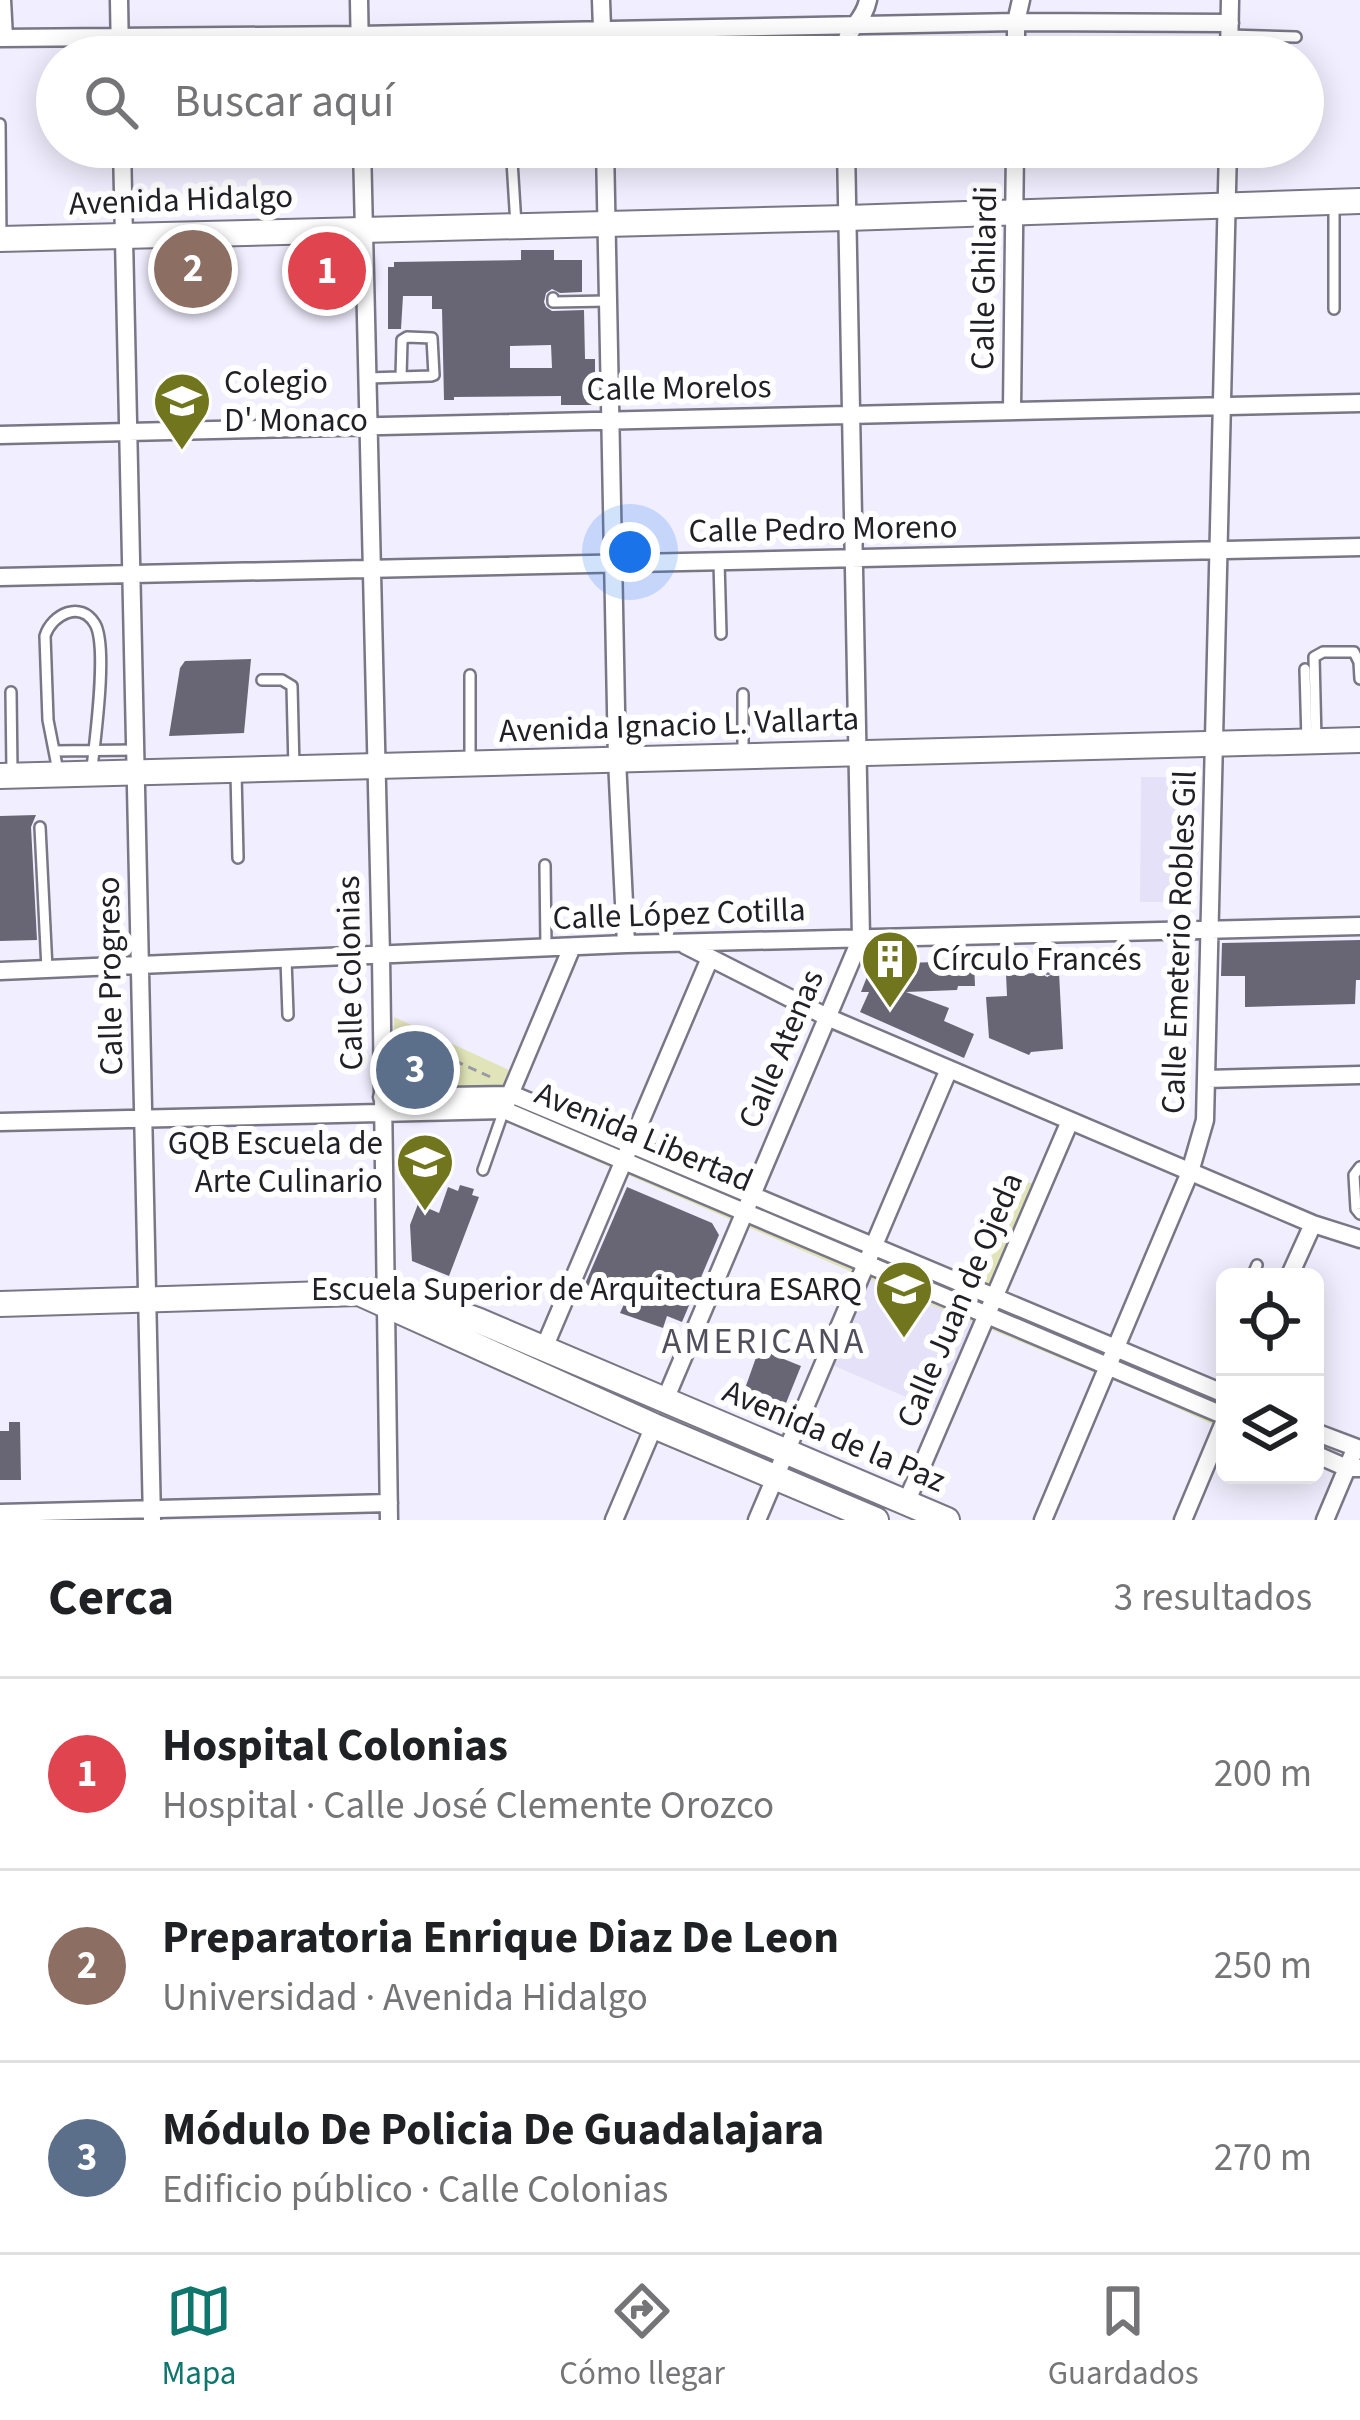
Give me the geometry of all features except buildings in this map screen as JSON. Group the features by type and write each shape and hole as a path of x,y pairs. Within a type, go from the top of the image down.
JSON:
{"main road":[{"path":"607,223 1347,201"},
{"name":"Avenida Hidalgo","path":"0,238 607,223"},
{"name":"Avenida Ignacio L. Vallarta","path":"6,776 56,763 93,762 236,770 1360,740"},
{"name":"Avenida de la Paz","path":"0,1304 376,1297 398,1292 477,1320 946,1520"},
{"name":"Avenida de la Paz","path":"376,1297 654,1426 876,1520"}],"street":[{"path":"2,0 2,38 36,38"},
{"path":"119,0 120,36"},
{"path":"358,0 359,35"},
{"path":"602,0 602,36"},
{"path":"846,36 866,11 868,0"},
{"path":"1016,36 1021,0"},
{"path":"1230,0 1230,36"},
{"path":"240,36 1016,22 1230,29"},
{"name":"Calle Progreso","path":"122,168 152,1515"},
{"name":"Calle Colonias","path":"363,168 382,1039 376,1297 389,1512"},
{"path":"606,168 617,760 626,944"},
{"name":"Calle Atenas","path":"664,1400 861,938 847,168"},
{"name":"Calle Ghilardi","path":"1012,410 1016,168"},
{"name":"Calle Emeterio Robles Gil","path":"1043,1520 1202,1137 1228,168"},
{"name":"Calle Morelos","path":"0,435 1360,403"},
{"name":"Calle Pedro Moreno","path":"0,577 1360,547"},
{"name":"Calle López Cotilla","path":"0,971 626,944 1360,926"},
{"path":"679,943 827,1017 1313,1224 1360,1239"},
{"path":"509,1096 572,946"},
{"path":"544,1348 710,958"},
{"path":"757,1520 949,1070"},
{"path":"1206,1078 1360,1075"},
{"name":"Avenida Libertad","path":"509,1096 624,1161 1216,1414"},
{"name":"Avenida Libertad","path":"0,1122 509,1096 1216,1390"},
{"name":"Calle Juan de Ojeda","path":"906,1502 1070,1121"},
{"path":"1293,1268 1313,1224"},
{"path":"614,1520 654,1426"},
{"path":"1324,1437 1356,1455"},
{"path":"1183,1520 1216,1440"},
{"path":"1324,1454 1356,1455"},
{"path":"1325,1520 1356,1455"},
{"path":"0,1513 389,1512"}],"lane":[{"path":"1230,29 1288,36"},
{"path":"0,124 0,238"},
{"path":"512,168 516,225"},
{"path":"1334,310 1347,201"},
{"path":"553,298 553,302 608,301"},
{"path":"368,378 400,377 434,375 432,338 402,340 400,377"},
{"path":"719,561 721,634"},
{"path":"56,763 46,706 45,636 58,615 71,611 86,614 99,634 100,704 93,762"},
{"path":"1312,741 1314,657 1323,652 1354,652 1360,679"},
{"path":"1305,669 1312,741"},
{"path":"470,675 470,764"},
{"path":"262,680 283,680 292,686 294,768"},
{"path":"6,776 10,692"},
{"path":"743,694 743,756"},
{"path":"236,770 238,858"},
{"path":"40,826 47,968"},
{"path":"545,865 546,948"},
{"path":"1046,933 1048,968"},
{"path":"286,959 287,1015"},
{"path":"482,1170 509,1096"},
{"path":"1360,1168 1354,1175 1360,1214"}],"path":[{"path":"382,1039 438,1053 509,1096"}],"shaded area":[{"path":"1141,777 1195,777 1193,902 1140,902"},
{"name":"Escuela Superior de Arquitectura ESARQ","path":"869,1271 978,1317 938,1411 830,1364"}],"green space":[{"path":"394,1017 509,1070 500,1092 393,1101"},
{"path":"520,1087 979,1282 1028,1182 1052,1189 1007,1293 1216,1383 1216,1426 1144,1393 506,1122"}],"place":[{"name":"Preparatoria Enrique Diaz De Leon","path":"193,269"},
{"name":"Hospital Colonias","path":"327,271"},
{"name":"Colegio D' Monaco","path":"182,452"},
{"name":"Círculo Francés","path":"890,1010"},
{"name":"Módulo De Policia De Guadalajara","path":"415,1070"},
{"name":"GQB Escuela de Arte Culinario","path":"425,1213"},
{"name":"Escuela Superior de Arquitectura ESARQ","path":"904,1340"}],"district":[{"name":"AMERICANA","path":"764,1341"}]}
